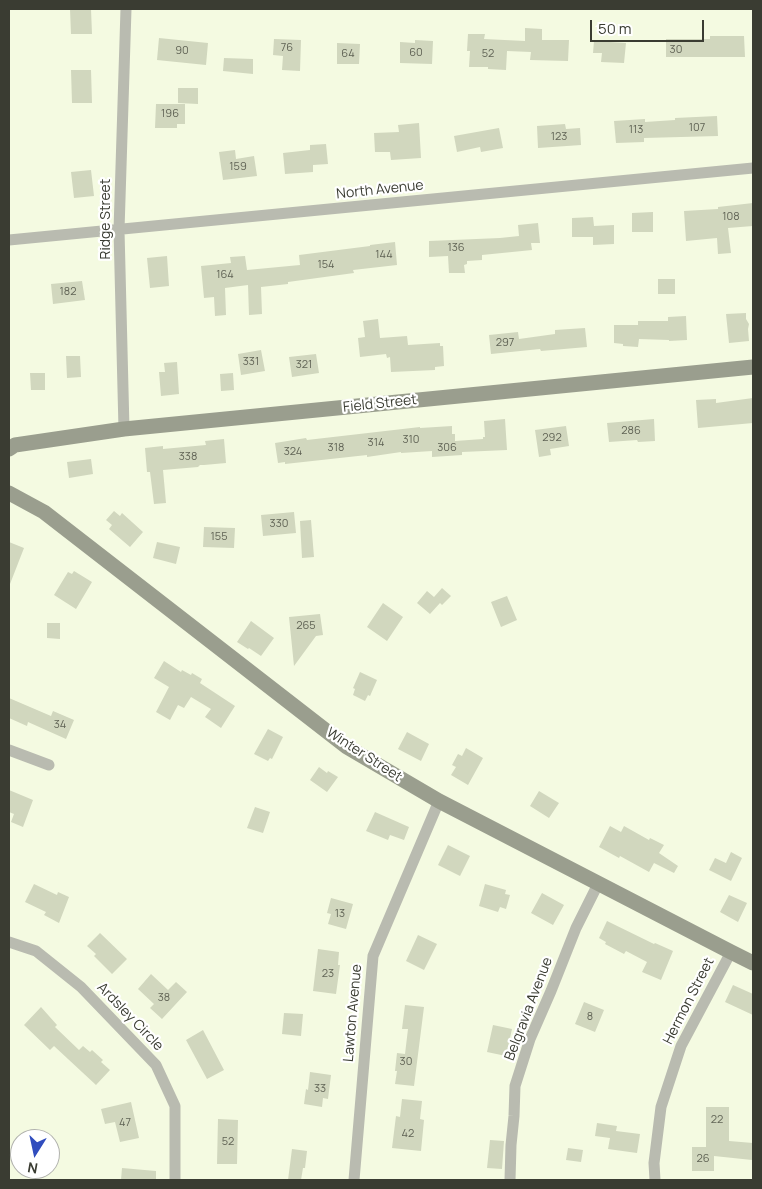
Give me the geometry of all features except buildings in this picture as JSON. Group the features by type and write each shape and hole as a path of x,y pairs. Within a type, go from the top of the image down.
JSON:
{"main road":[{"name":"Field Street","path":"9,449 15,445 124,429 753,367"},
{"name":"Winter Street","path":"9,493 44,512 347,748 439,801 753,963"}],"street":[{"name":"Ridge Street","path":"124,429 119,230 126,9"},
{"name":"North Avenue","path":"9,240 753,168"},
{"path":"9,750 49,764"},
{"name":"Lawton Avenue","path":"354,1180 373,956 439,801"},
{"name":"Belgravia Avenue","path":"510,1180 516,1086 530,1039 552,991 576,928 598,884"},
{"name":"Ardsley Circle","path":"9,942 36,951 81,987 156,1066 175,1106 175,1180"},
{"name":"Hermon Street","path":"655,1180 654,1163 661,1106 681,1046 731,952"}]}
